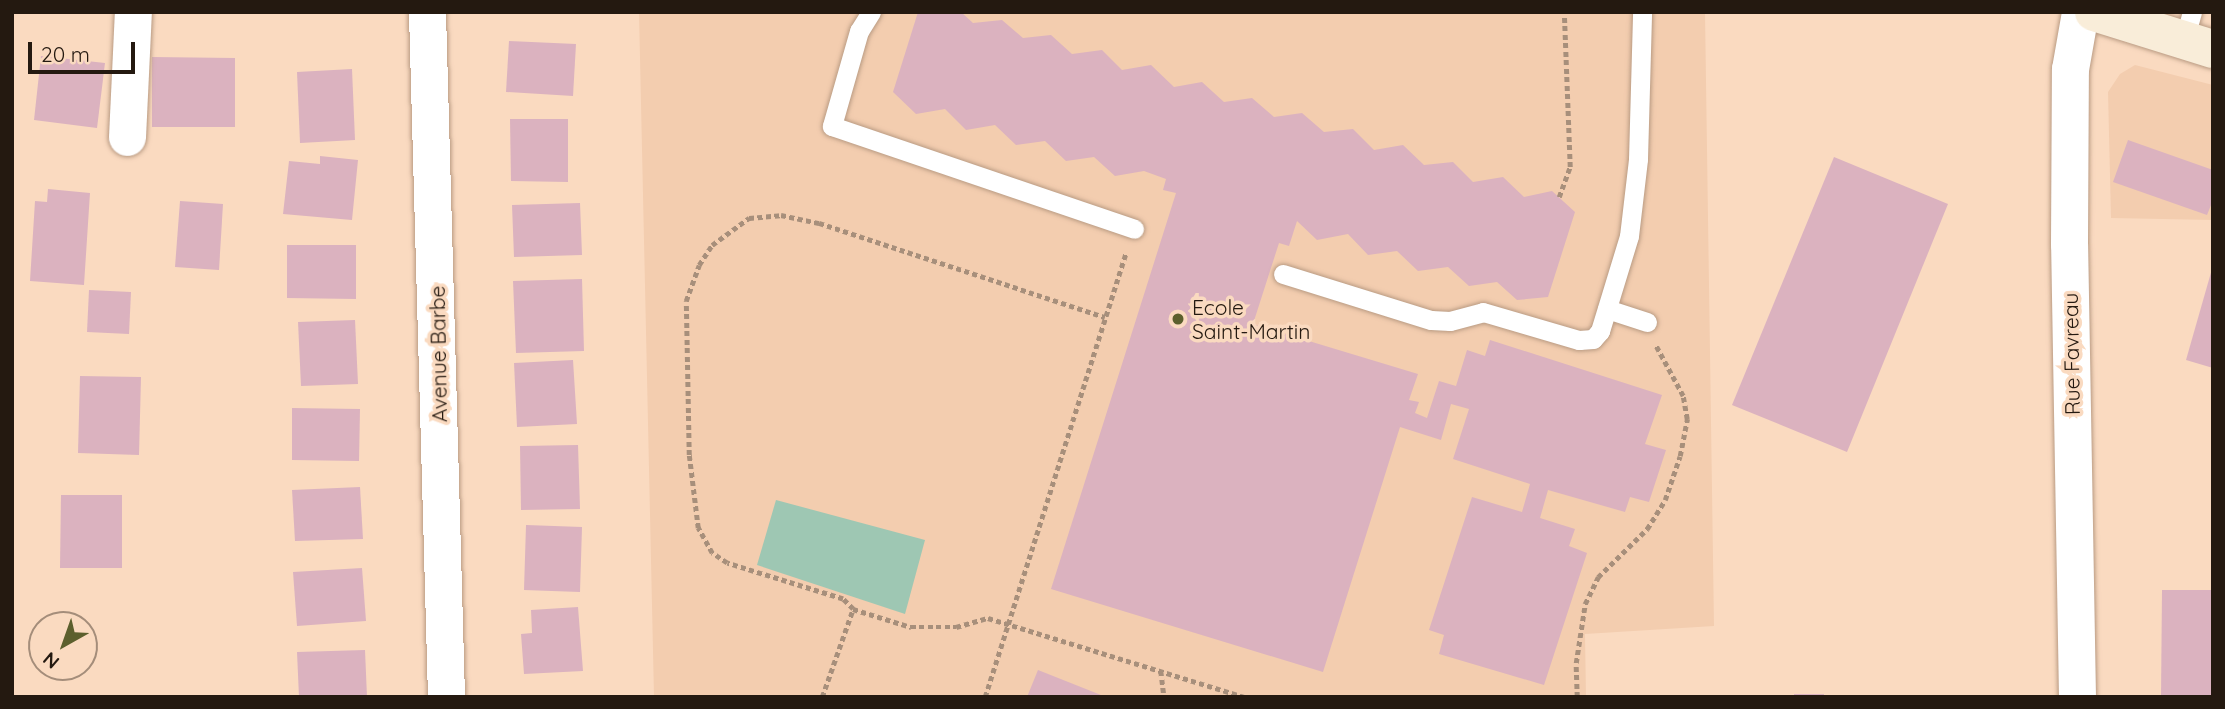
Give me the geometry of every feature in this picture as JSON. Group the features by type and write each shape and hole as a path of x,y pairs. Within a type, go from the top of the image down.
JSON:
{"main road":[{"path":"2094,12 2196,34"}],"street":[{"path":"127,137 133,12"},
{"name":"Avenue Barbe","path":"427,12 446,697"},
{"name":"Rue Favreau","path":"2077,697 2069,231 2070,69 2080,12"}],"lane":[{"path":"871,12 859,31 832,126 1134,229"},
{"path":"1283,274 1431,320 1450,321 1483,312 1579,340 1588,341 1597,335 1629,236 1636,186 1642,12"},
{"path":"1607,309 1647,323"}],"path":[{"path":"1559,197 1570,167 1564,12"},
{"path":"1105,317 819,223 781,215 749,218 712,245 699,265 686,301 689,454 698,528 712,553 727,563 843,598 853,609 911,627 956,627 988,618 1244,697"},
{"path":"985,697 1134,229"},
{"path":"1577,697 1579,630 1584,604 1598,577 1647,528 1665,500 1680,456 1687,419 1682,396 1663,363"},
{"path":"822,697 853,609"},
{"path":"1161,671 1164,697"},
{"path":"1576,671 1586,671"}],"shaded area":[{"name":"Ecole Saint-Martin","path":"639,12 1705,12 1714,626 1585,634 1586,697 654,697"},
{"path":"2135,65 2213,85 2213,220 2111,218 2108,92 2120,74"}],"green space":[{"path":"776,500 925,540 905,614 757,565"}],"building":[{"path":"918,12 961,12 973,23 1002,20 1023,38 1051,35 1072,54 1102,50 1122,70 1151,65 1174,87 1202,82 1224,102 1252,98 1274,117 1302,113 1324,132 1353,129 1374,150 1403,145 1424,165 1453,162 1473,182 1503,177 1524,197 1552,191 1575,212 1548,297 1517,300 1497,282 1469,286 1448,267 1418,271 1397,251 1368,255 1348,234 1317,240 1297,221 1289,246 1279,243 1253,324 1418,374 1409,400 1419,402 1415,413 1427,418 1439,381 1456,386 1467,350 1485,356 1490,340 1662,395 1645,444 1666,450 1649,502 1630,497 1625,512 1548,490 1540,518 1575,529 1569,546 1587,553 1544,685 1439,654 1444,635 1429,630 1472,497 1522,512 1530,484 1453,459 1469,409 1451,404 1441,440 1400,427 1323,672 1051,589 1176,193 1163,190 1166,179 1144,171 1115,176 1094,157 1066,161 1045,141 1016,145 995,125 966,130 945,109 916,114 893,92"},
{"path":"509,41 576,44 573,96 506,92"},
{"path":"41,56 105,63 97,128 34,120"},
{"path":"152,57 235,58 235,127 152,127"},
{"path":"352,69 355,140 300,143 297,72"},
{"path":"510,119 568,119 568,182 511,181"},
{"path":"2128,140 2213,170 2213,200 2207,215 2113,182"},
{"path":"320,156 358,160 352,220 283,214 289,161 320,164"},
{"path":"1834,157 1948,204 1847,452 1732,405"},
{"path":"48,189 90,193 84,285 30,281 35,201 47,202"},
{"path":"180,201 223,204 219,270 175,267"},
{"path":"580,203 582,255 514,257 512,205"},
{"path":"287,245 356,245 356,299 287,298"},
{"path":"2213,269 2213,368 2186,360"},
{"path":"582,279 584,351 516,353 513,281"},
{"path":"89,290 131,292 129,334 87,332"},
{"path":"355,320 358,384 301,386 298,322"},
{"path":"573,360 577,424 517,427 514,363"},
{"path":"80,376 141,377 139,455 78,453"},
{"path":"292,408 360,409 359,461 292,460"},
{"path":"578,445 580,509 521,510 520,446"},
{"path":"360,487 363,539 295,541 292,490"},
{"path":"61,495 122,495 122,568 60,568"},
{"path":"526,525 582,527 580,592 524,590"},
{"path":"362,568 366,621 297,626 293,572"},
{"path":"2162,590 2213,590 2213,697 2161,697"},
{"path":"578,607 583,671 524,674 521,634 532,633 531,610"},
{"path":"365,650 367,697 299,697 297,652"},
{"path":"1038,670 1106,697 1027,697"},
{"path":"1794,694 1824,694 1824,697 1794,697"}],"place":[{"name":"Ecole Saint-Martin","path":"1178,319"}]}
